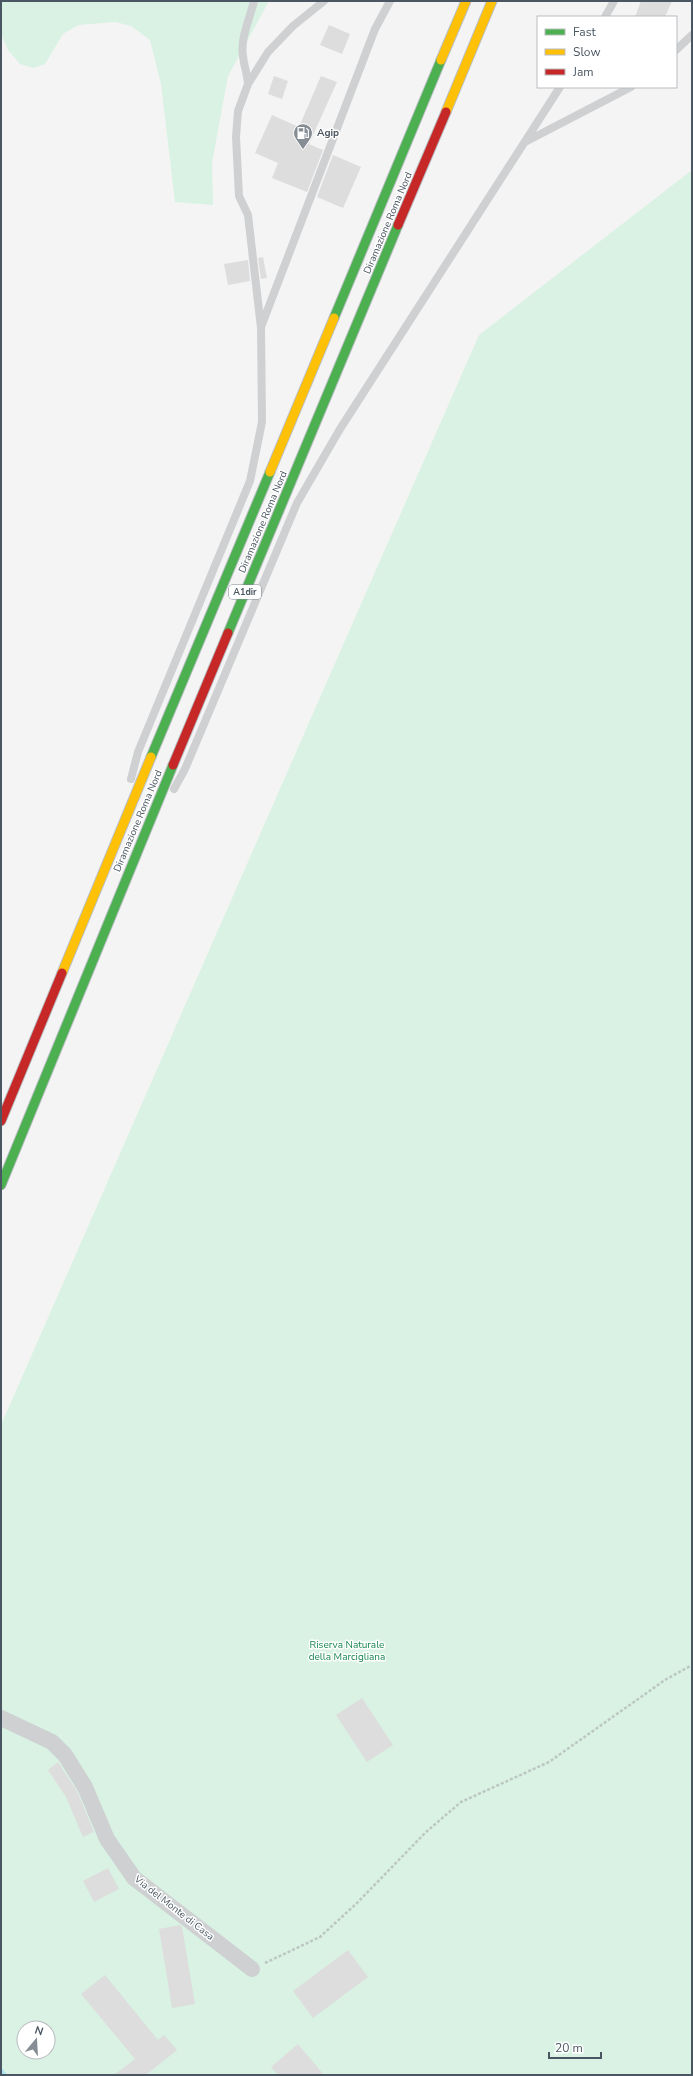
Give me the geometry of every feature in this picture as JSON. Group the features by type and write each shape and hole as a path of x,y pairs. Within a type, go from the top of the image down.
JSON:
{"highway":[{"name":"Diramazione Roma Nord","path":"1,1121 114,845 466,1"},
{"name":"Diramazione Roma Nord","path":"1,1185 136,854 492,1"}],"street":[{"name":"Via del Monte di Casa","path":"1,1718 52,1742 65,1755 85,1787 107,1839 134,1878 252,1969"}],"lane":[{"path":"248,84 247,70 243,56 244,43 254,1"},
{"path":"114,845 138,752 250,481 262,422 261,328 248,215 239,196 237,152 238,111 248,84 268,52 293,26 324,1"},
{"path":"261,328 376,30 390,1"},
{"path":"606,16 614,1"},
{"path":"677,49 692,36"},
{"path":"136,854 185,769 297,503 340,429 559,88"},
{"path":"524,142 629,88"}],"path":[{"path":"252,1969 320,1938 357,1903 426,1832 461,1802 549,1762 665,1680 692,1665"}],"green space":[{"path":"1,1 269,1 228,76 212,163 213,205 175,202 161,84 150,40 131,26 116,22 78,25 63,34 45,64 33,68 20,64 8,50 1,34"},
{"name":"Riserva Naturale della Marcigliana","path":"692,170 692,2075 1,2075 1,1425 479,335"}],"building":[{"path":"641,1 672,1 665,16 635,16"},
{"path":"329,25 350,34 342,54 320,45"},
{"path":"274,76 288,81 282,99 268,94"},
{"path":"321,76 337,82 309,144 323,150 307,192 272,178 278,163 255,153 272,115 299,127"},
{"path":"333,155 361,167 343,208 317,197"},
{"path":"263,257 267,278 261,279 258,258"},
{"path":"248,260 250,281 228,285 224,264"},
{"path":"362,1698 393,1745 367,1762 336,1715"},
{"path":"58,1762 77,1791 94,1832 83,1837 66,1797 48,1770"},
{"path":"108,1868 119,1889 94,1902 83,1881"},
{"path":"180,1925 182,1927 195,2004 172,2008 159,1929"},
{"path":"348,1950 368,1977 313,2018 293,1991"},
{"path":"105,1975 158,2040 164,2035 177,2050 146,2075 114,2075 135,2059 81,1994"},
{"path":"298,2044 324,2075 278,2075 271,2067"}],"waterway":[{"path":"1,2071 4,2075"}],"traffic: fast":[{"path":"334,318 441,60"},
{"path":"228,633 398,225"},
{"path":"151,757 270,472"},
{"path":"1,1185 173,765"}],"traffic: slow":[{"path":"441,60 466,1"},
{"path":"446,112 492,1"},
{"path":"270,472 334,318"},
{"path":"62,973 151,757"}],"traffic: jam":[{"path":"398,225 446,112"},
{"path":"173,765 228,633"},
{"path":"1,1121 62,973"}],"place":[{"name":"Agip","path":"303,150"}]}
